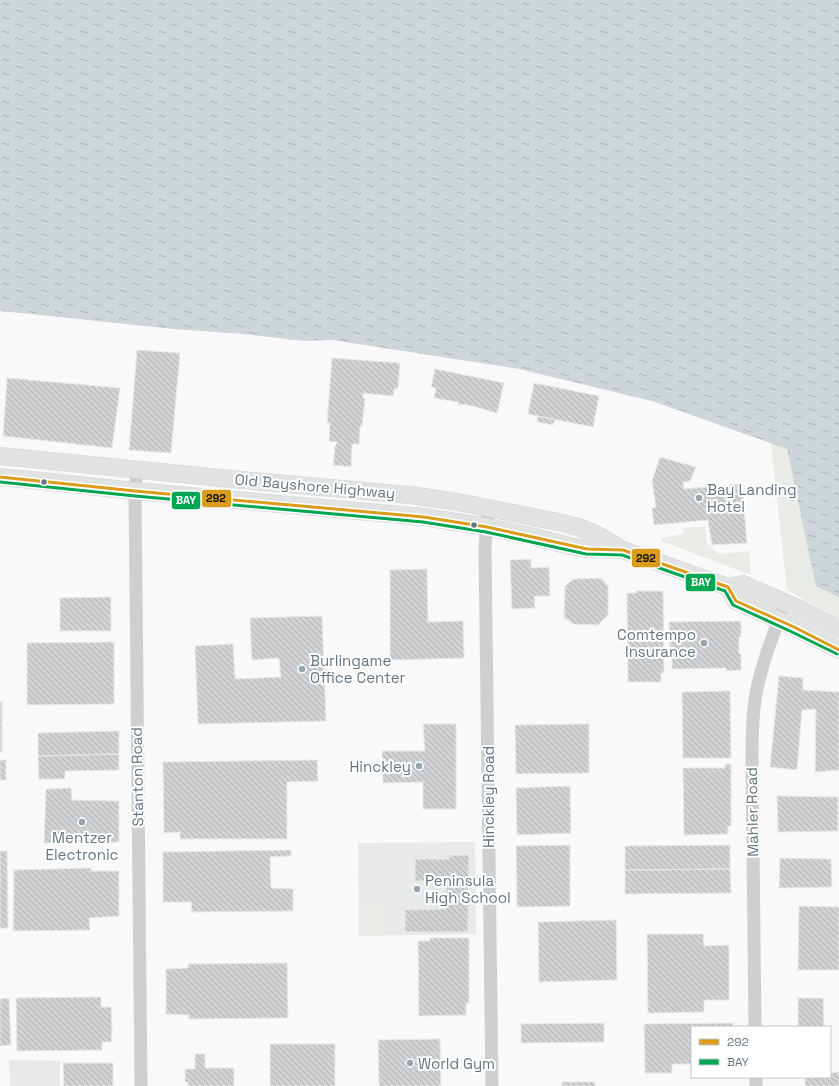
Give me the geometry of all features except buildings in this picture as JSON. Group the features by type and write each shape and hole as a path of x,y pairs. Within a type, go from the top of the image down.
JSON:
{"main road":[{"name":"Old Bayshore Highway","path":"0,456 410,495 488,508 563,523 594,533 623,550 728,587 743,584 802,610 839,629"},
{"name":"Old Bayshore Highway","path":"0,478 424,517 487,527 587,549 623,550"},
{"path":"728,587 736,601 779,620 839,650"}],"street":[{"name":"Stanton Road","path":"137,469 135,490 140,1086"},
{"name":"Hinckley Road","path":"488,508 485,549 492,1086"},
{"name":"Mahler Road","path":"755,1026 752,757 755,696 762,665 785,603"}],"shaded area":[{"path":"839,433 839,619 787,590 771,443"},
{"path":"705,527 707,544 719,554 749,551 751,575 661,541 663,538 683,534 683,528"},
{"name":"Peninsula High School","path":"475,842 476,934 359,936 358,843"},
{"path":"361,906 387,906 387,933 361,934"},
{"path":"9,1060 60,1061 60,1086 10,1086"}],"water":[{"path":"0,0 839,0 839,597 816,586 787,449 652,401 519,369 332,340 304,341 0,311"}],"transit line":[{"name":"292","path":"0,477 135,491 424,517 487,527 587,549 623,550 728,587 736,601 794,627 839,650"},
{"name":"BAY","path":"0,482 135,496 423,522 486,532 586,554 622,555 725,591 733,605 837,654"}],"place":[{"name":"Bay Landing Hotel","path":"699,498"},
{"name":"Comtempo Insurance","path":"704,643"},
{"name":"Burlingame Office Center","path":"302,669"},
{"name":"Hinckley","path":"419,766"},
{"name":"Mentzer Electronic","path":"82,822"},
{"name":"Peninsula High School","path":"417,889"},
{"name":"World Gym","path":"410,1063"}]}
